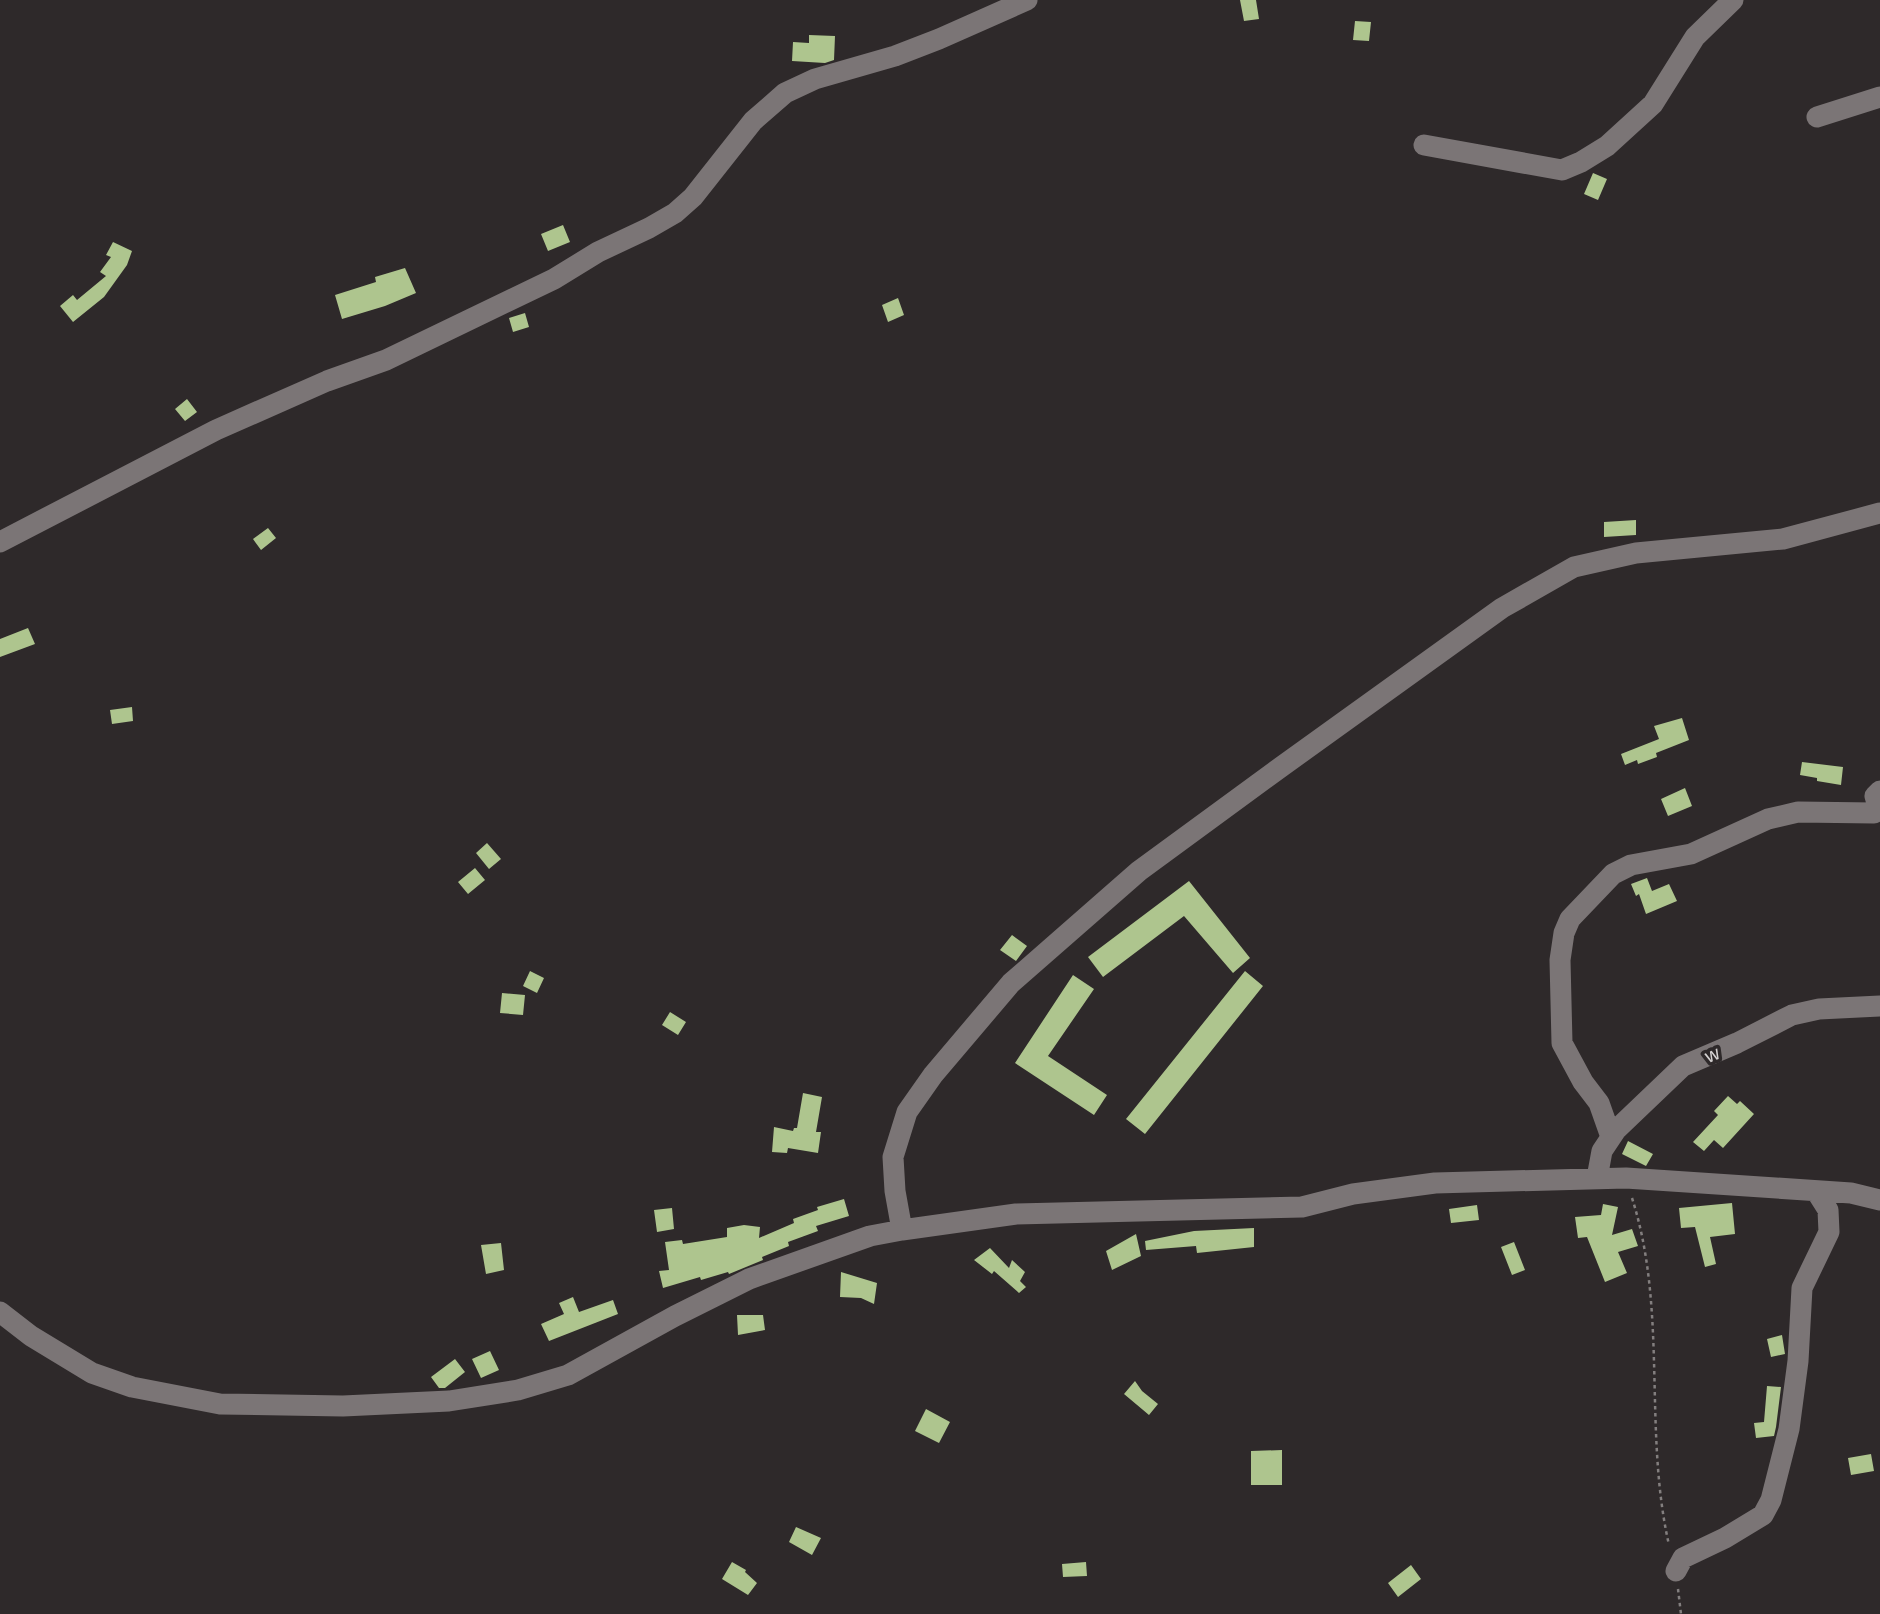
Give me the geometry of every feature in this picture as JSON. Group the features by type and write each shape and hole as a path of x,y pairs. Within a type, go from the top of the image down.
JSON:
{"street":[{"path":"0,542 216,430 327,382 386,360 554,279 598,252 675,213 693,197 754,121 785,93 815,79 894,56 939,39 1027,0"},
{"path":"1424,145 1562,170 1581,162 1607,146 1653,104 1695,37 1733,0"},
{"path":"1817,117 1880,97"},
{"path":"902,1230 895,1191 893,1157 907,1112 933,1075 1011,983 1139,871 1502,608 1574,567 1636,553 1783,539 1880,513"},
{"path":"1611,1137 1599,1103 1583,1082 1562,1043 1560,960 1564,933 1570,919 1613,874 1631,864 1691,854 1768,819 1798,812 1874,813 1878,807 1875,796 1880,791"},
{"name":"w","path":"1597,1178 1602,1151 1611,1137 1683,1066 1792,1015 1819,1009 1880,1006"},
{"path":"0,1312 31,1336 92,1373 132,1387 220,1404 343,1406 449,1401 518,1390 568,1375 749,1279 870,1236 902,1230 1016,1214 1303,1207 1353,1194 1436,1183 1597,1178 1816,1191 1880,1200"},
{"path":"1676,1571 1683,1558 1725,1538 1763,1515 1772,1500 1789,1429 1798,1361 1802,1288 1829,1232 1828,1210 1816,1191"}],"path":[{"path":"1626,1178 1643,1233 1651,1292 1660,1487 1681,1614"}],"building":[{"path":"1240,0 1256,0 1259,19 1244,21"},
{"path":"1355,21 1371,22 1369,41 1353,40"},
{"path":"809,35 835,36 834,60 825,63 792,61 793,42 809,43"},
{"path":"1593,173 1607,179 1598,200 1584,194"},
{"path":"563,225 570,242 548,251 541,234"},
{"path":"113,242 132,251 127,265 104,297 73,322 60,306 73,295 77,300 106,276 100,272 111,257 106,255"},
{"path":"405,268 416,293 342,319 335,295 376,282 375,277"},
{"path":"898,298 904,315 888,322 882,305"},
{"path":"525,313 529,327 513,332 509,318"},
{"path":"187,399 197,412 185,421 175,409"},
{"path":"1636,520 1636,535 1604,537 1604,522"},
{"path":"268,528 276,538 261,550 253,539"},
{"path":"28,628 35,644 0,657 0,639"},
{"path":"132,707 133,721 112,724 110,710"},
{"path":"1682,718 1689,740 1656,753 1657,757 1638,764 1637,760 1625,765 1621,754 1659,739 1654,726"},
{"path":"1802,762 1843,767 1841,785 1800,775"},
{"path":"1685,788 1692,806 1668,816 1661,799"},
{"path":"487,843 501,859 489,869 476,853"},
{"path":"475,868 485,880 468,894 458,882"},
{"path":"1647,878 1652,891 1669,884 1677,901 1646,914 1639,894 1636,896 1631,884"},
{"path":"1189,881 1250,958 1233,973 1184,916 1103,977 1088,957"},
{"path":"1012,935 1027,946 1016,961 1000,950"},
{"path":"530,971 544,978 537,993 523,986"},
{"path":"1245,971 1263,986 1145,1134 1126,1119"},
{"path":"1073,975 1094,989 1048,1056 1107,1095 1094,1115 1015,1063"},
{"path":"502,993 525,995 523,1015 500,1013"},
{"path":"670,1012 686,1022 678,1035 662,1025"},
{"path":"803,1093 822,1097 816,1132 821,1132 818,1153 788,1148 787,1153 772,1152 774,1127 793,1131 797,1128"},
{"path":"1728,1096 1737,1104 1740,1101 1754,1114 1723,1148 1714,1140 1704,1151 1693,1142 1718,1115 1714,1111"},
{"path":"1628,1141 1653,1154 1646,1166 1622,1154"},
{"path":"844,1199 849,1216 816,1226 818,1231 788,1242 789,1246 762,1257 763,1260 729,1274 728,1272 701,1280 700,1277 663,1288 659,1271 669,1270 665,1242 682,1240 683,1244 727,1237 727,1228 744,1225 760,1227 759,1238 794,1223 793,1219 818,1210 817,1207"},
{"path":"1732,1203 1735,1234 1710,1237 1716,1264 1705,1267 1695,1227 1681,1228 1679,1208"},
{"path":"1603,1204 1618,1207 1612,1235 1632,1229 1638,1246 1618,1252 1627,1273 1605,1282 1587,1237 1578,1238 1575,1217 1601,1215"},
{"path":"1477,1205 1479,1220 1451,1223 1449,1209"},
{"path":"672,1208 674,1229 657,1232 654,1210"},
{"path":"1254,1228 1254,1247 1197,1253 1196,1246 1146,1250 1145,1241 1194,1231"},
{"path":"1136,1234 1141,1256 1112,1270 1106,1251"},
{"path":"1514,1242 1525,1270 1512,1275 1501,1247"},
{"path":"501,1243 504,1270 486,1274 481,1245"},
{"path":"990,1248 1009,1268 1012,1260 1025,1272 1020,1281 1026,1287 1019,1293 994,1271 992,1274 974,1260"},
{"path":"841,1272 877,1283 874,1304 861,1298 840,1297"},
{"path":"573,1297 579,1312 613,1300 618,1314 549,1341 541,1324 564,1314 559,1303"},
{"path":"737,1315 763,1315 765,1330 738,1335"},
{"path":"1782,1335 1785,1354 1771,1357 1767,1339"},
{"path":"490,1351 499,1370 481,1378 472,1359"},
{"path":"455,1359 465,1372 445,1388 439,1388 431,1377"},
{"path":"1135,1381 1142,1391 1158,1404 1149,1415 1124,1394"},
{"path":"1767,1386 1781,1387 1776,1427 1774,1436 1756,1438 1754,1423 1764,1422"},
{"path":"926,1409 950,1422 939,1443 915,1431"},
{"path":"1282,1450 1282,1485 1251,1485 1251,1451"},
{"path":"1871,1454 1874,1471 1851,1475 1848,1458"},
{"path":"796,1527 821,1538 812,1555 789,1542"},
{"path":"732,1562 746,1570 757,1583 748,1595 722,1579"},
{"path":"1086,1562 1087,1576 1063,1577 1062,1564"},
{"path":"1411,1565 1421,1579 1398,1597 1388,1583"}]}
